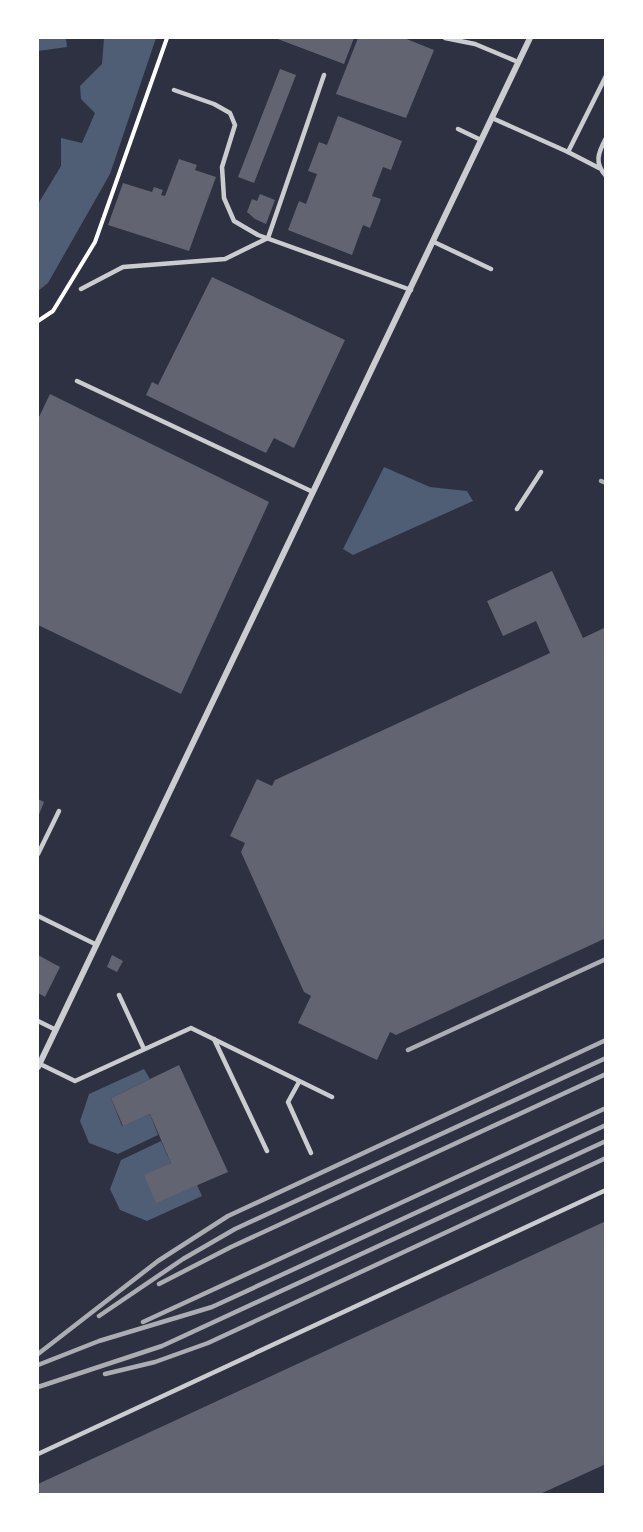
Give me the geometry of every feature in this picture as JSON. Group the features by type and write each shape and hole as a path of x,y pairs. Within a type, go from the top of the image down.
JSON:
{"street":[{"path":"38,1065 530,38"}],"lane":[{"path":"445,38 456,42 476,44 518,62"},
{"path":"81,289 123,267 225,259 268,238 324,75"},
{"path":"568,152 606,76"},
{"path":"174,90 214,104 230,113 235,125 222,167 224,198 234,221 268,238 411,290"},
{"path":"492,118 568,152 599,168 606,176"},
{"path":"458,129 481,140"},
{"path":"599,168 598,154 606,138"},
{"path":"434,242 491,269"},
{"path":"77,381 313,492"},
{"path":"517,509 540,472"},
{"path":"38,854 59,811"},
{"path":"38,916 96,945"},
{"path":"119,995 144,1049"},
{"path":"38,1021 56,1030"},
{"path":"38,1065 75,1081 191,1028 332,1097"},
{"path":"214,1039 267,1151"},
{"path":"299,1082 288,1102 311,1153"},
{"path":"38,1454 606,1190"}],"path":[{"path":"38,321 53,311 95,242 167,38"}],"water":[{"path":"38,38 66,38 67,47 38,51"},
{"path":"104,38 156,38 110,174 48,283 38,291 38,204 61,166 61,138 82,143 95,113 81,99 80,86 102,64"},
{"path":"384,467 430,487 467,491 473,501 353,555 343,549"},
{"path":"144,1069 150,1079 111,1098 122,1126 150,1114 158,1135 118,1154 89,1143 80,1121 89,1094"},
{"path":"161,1141 171,1163 145,1176 197,1185 202,1196 147,1221 120,1210 110,1189 121,1160"}],"building":[{"path":"275,38 354,38 344,64"},
{"path":"358,38 404,38 434,50 406,118 336,94"},
{"path":"280,69 296,75 254,183 238,177"},
{"path":"338,116 402,141 391,170 383,167 372,196 381,199 370,228 363,225 352,255 288,230 299,201 306,204 317,174 308,171 319,142 327,145"},
{"path":"179,159 197,165 195,170 216,177 189,251 108,225 123,183 152,192 154,187 163,190 161,195 165,196"},
{"path":"260,194 275,200 266,224 247,212 252,199 257,201"},
{"path":"212,277 345,340 294,448 274,438 266,453 146,395 152,382 158,385"},
{"path":"50,394 269,502 181,694 38,625 38,419"},
{"path":"552,571 583,638 606,627 606,938 396,1035 390,1032 377,1060 298,1023 311,996 304,992 241,852 245,843 230,836 257,779 272,786 275,780 550,653 536,621 503,636 487,601"},
{"path":"38,799 44,802 38,817"},
{"path":"38,955 60,967 45,997 38,993"},
{"path":"112,955 123,961 117,972 107,967"},
{"path":"179,1065 228,1172 156,1203 144,1175 171,1163 150,1114 123,1126 111,1098"},
{"path":"606,1221 606,1464 540,1494 38,1494 38,1484"}],"railway":[{"path":"601,481 606,483"},
{"path":"408,1050 606,959"},
{"path":"38,1354 158,1261 228,1216 606,1040"},
{"path":"99,1316 183,1259 235,1229 606,1058"},
{"path":"159,1284 231,1247 606,1074"},
{"path":"143,1322 606,1108"},
{"path":"38,1365 99,1341 212,1307 606,1125"},
{"path":"38,1387 162,1346 606,1141"},
{"path":"105,1374 155,1362 208,1343 606,1158"}]}
